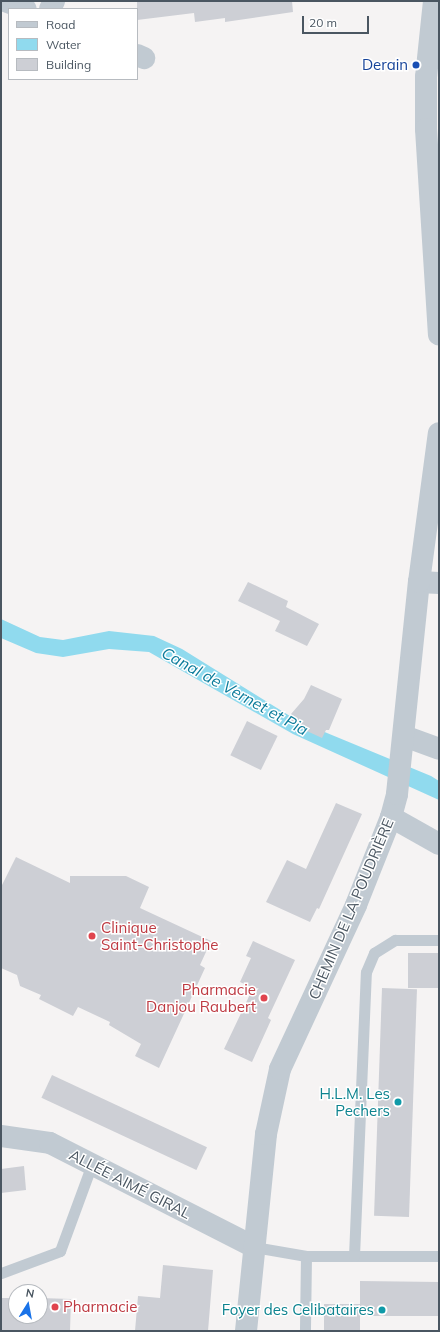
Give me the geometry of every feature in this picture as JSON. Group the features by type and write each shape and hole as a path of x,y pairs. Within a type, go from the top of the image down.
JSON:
{"street":[{"path":"5,1 23,8"},
{"path":"434,1 426,77 432,128 439,335"},
{"name":"CHEMIN DE LA POUDRIÈRE","path":"246,1331 266,1134 280,1069 356,905 391,817 396,794 429,582 439,433"},
{"path":"404,736 439,749"},
{"path":"391,817 439,844"},
{"name":"ALLÉE AIMÉ GIRAL","path":"1,1136 50,1143 254,1247"}],"lane":[{"path":"354,1256 366,972 374,953 395,940 439,940"},
{"path":"1,1273 60,1251 92,1164"},
{"path":"254,1247 306,1256 439,1256"},
{"path":"305,1331 306,1256"}],"water":[{"name":"Canal de Vernet et Pia","path":"1,619 40,637 63,640 109,631 154,636 182,649 298,721 431,776 439,781 439,800 293,734 149,652 109,649 63,657 36,653 1,638"}],"building":[{"path":"137,1 292,1 293,12 225,22 225,18 195,22 194,13 138,20"},
{"path":"248,582 288,601 286,607 319,624 307,646 275,631 280,621 238,601"},
{"path":"311,685 342,699 329,730 326,730 322,738 285,721 304,699"},
{"path":"247,721 278,736 261,770 230,755"},
{"path":"336,803 362,814 319,909 317,908 310,922 266,902 287,860 306,869"},
{"path":"16,857 70,883 70,876 126,876 149,887 140,908 211,941 200,965 205,968 159,1068 135,1056 141,1044 109,1025 110,1022 78,1007 73,1016 39,999 41,995 20,986 17,975 1,968 1,887"},
{"name":"Pharmacie Danjou Raubert","path":"253,941 295,960 268,1018 271,1020 252,1062 224,1049 253,988 240,982 251,958 246,956"},
{"path":"408,953 439,953 439,988 408,988"},
{"name":"H.L.M. Les Pechers","path":"382,988 417,989 409,1217 374,1216"},
{"path":"52,1075 207,1147 196,1170 41,1098"},
{"path":"24,1166 26,1190 1,1193 1,1169"},
{"path":"163,1265 213,1270 208,1331 135,1331 138,1296 160,1298"},
{"name":"Foyer des Celibataires","path":"360,1281 439,1282 439,1316 360,1316 360,1331 324,1331 324,1304 360,1304"},
{"name":"Pharmacie","path":"1,1298 8,1298 8,1324 48,1324 48,1298 71,1299 70,1331 1,1331"}],"place":[{"name":"Derain","path":"416,65"},
{"name":"Clinique Saint-Christophe","path":"92,936"},
{"name":"Pharmacie Danjou Raubert","path":"264,998"},
{"name":"H.L.M. Les Pechers","path":"398,1102"},
{"name":"Pharmacie","path":"55,1307"},
{"name":"Foyer des Celibataires","path":"382,1310"}]}
